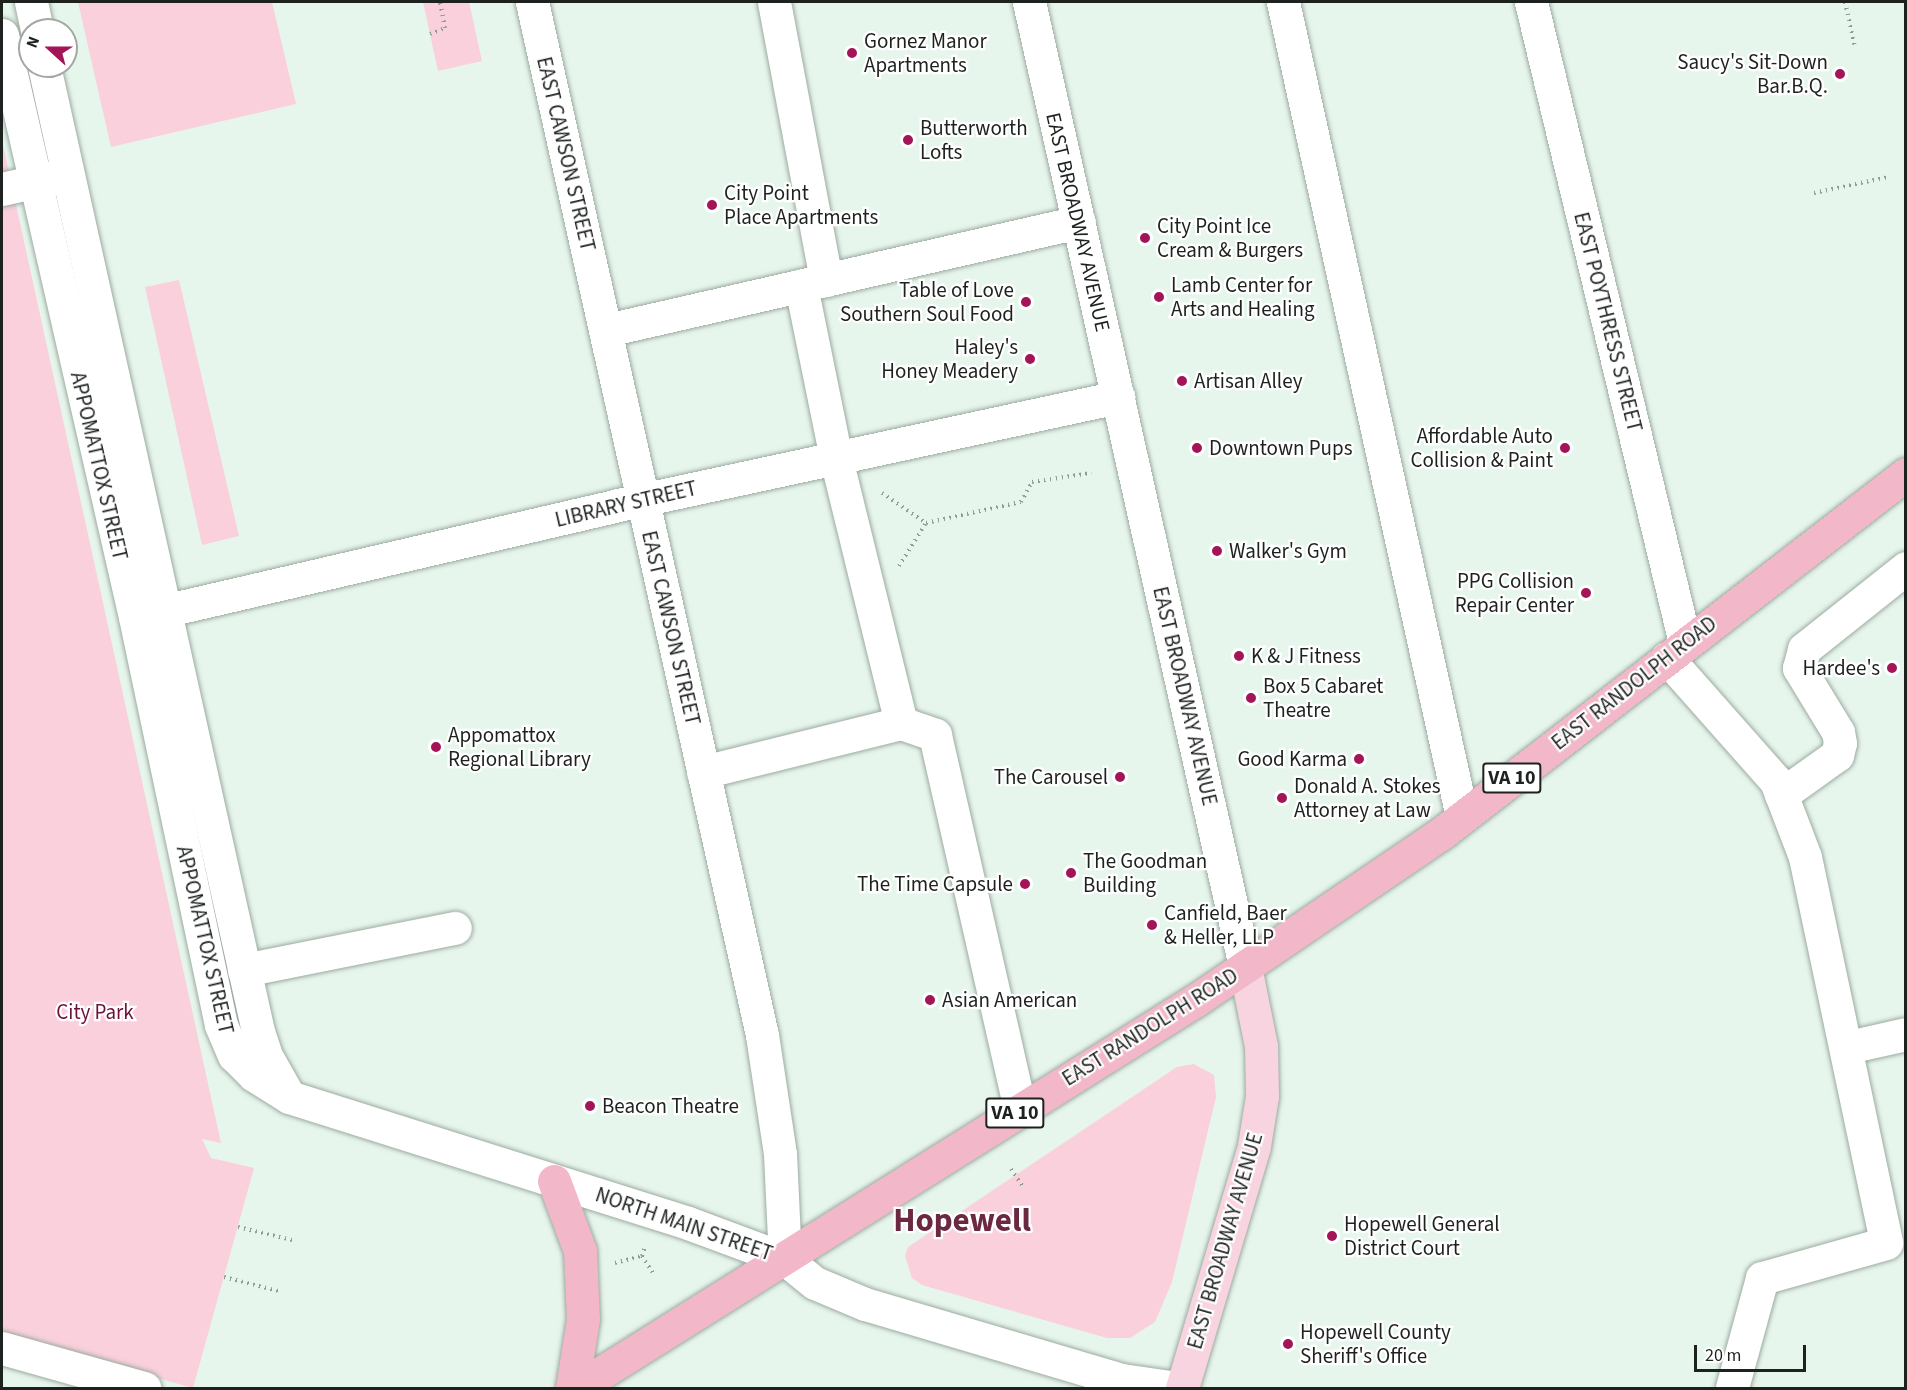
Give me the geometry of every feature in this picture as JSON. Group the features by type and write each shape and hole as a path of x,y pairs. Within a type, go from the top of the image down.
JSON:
{"highway":[{"name":"EAST RANDOLPH ROAD","path":"785,1259 1245,967 1462,817 1905,474"},
{"path":"554,1181 580,1251 584,1319 574,1389"},
{"name":"VA 10","path":"574,1389 785,1259"}],"main road":[{"name":"EAST BROADWAY AVENUE","path":"1182,1389 1254,1146 1262,1096 1261,1046 1245,967"}],"street":[{"path":"31,2 34,18"},
{"name":"EAST CAWSON STREET","path":"532,2 607,330 762,1035 780,1154 785,1259"},
{"path":"774,2 836,458 901,723"},
{"name":"EAST BROADWAY AVENUE","path":"1029,2 1245,967"},
{"path":"1283,2 1462,817"},
{"name":"EAST POYTHRESS STREET","path":"1531,2 1676,651"},
{"name":"APPOMATTOX STREET","path":"2,35 33,182 266,1056 289,1097"},
{"name":"APPOMATTOX STREET","path":"46,78 149,614 221,1025 234,1055 254,1075 289,1097"},
{"path":"2,189 65,175"},
{"path":"607,330 1079,222"},
{"name":"LIBRARY STREET","path":"149,614 643,500 1118,397"},
{"path":"1781,795 1837,755 1840,743 1838,732 1799,668 1804,649 1905,568"},
{"path":"1676,651 1776,781 1805,857 1848,1047 1886,1243 1762,1278 1732,1389"},
{"path":"703,772 901,723 935,735 1020,1109"},
{"path":"244,970 454,928"},
{"path":"1848,1047 1905,1034"},
{"name":"NORTH MAIN STREET","path":"289,1097 688,1223 785,1259 815,1283 865,1304 1122,1380 1177,1389"},
{"path":"2,1348 144,1389"}],"path":[{"path":"430,34 445,28 440,2"},
{"path":"1845,2 1855,47"},
{"path":"1814,193 1888,177"},
{"path":"896,570 927,523 1021,502 1032,482 1091,472"},
{"path":"876,489 927,523"},
{"path":"1011,1169 1023,1186"},
{"path":"238,1227 292,1240"},
{"path":"642,1256 650,1235"},
{"path":"612,1264 642,1256"},
{"path":"642,1256 653,1273"},
{"path":"224,1277 278,1291"}],"green space":[{"path":"78,2 272,2 296,104 111,147"},
{"path":"423,2 469,2 482,61 438,71"},
{"name":"City Park","path":"3,145 221,1143 202,1139 211,1158 254,1168 193,1388 2,1334"},
{"path":"179,280 239,536 202,545 145,287"},
{"path":"1194,1064 1214,1075 1216,1097 1172,1282 1155,1322 1130,1338 1107,1338 922,1285 912,1278 905,1256 908,1247 1177,1067"}],"place":[{"name":"Gornez Manor Apartments","path":"852,53"},
{"name":"Saucy's Sit-Down Bar.B.Q.","path":"1840,74"},
{"name":"Butterworth Lofts","path":"908,140"},
{"name":"City Point Place Apartments","path":"712,205"},
{"name":"City Point Ice Cream & Burgers","path":"1145,238"},
{"name":"Lamb Center for Arts and Healing","path":"1159,297"},
{"name":"Table of Love Southern Soul Food","path":"1026,302"},
{"name":"Haley's Honey Meadery","path":"1030,359"},
{"name":"Artisan Alley","path":"1182,381"},
{"name":"Downtown Pups","path":"1197,448"},
{"name":"Affordable Auto Collision & Paint","path":"1565,448"},
{"name":"Walker's Gym","path":"1217,551"},
{"name":"PPG Collision Repair Center","path":"1586,593"},
{"name":"K & J Fitness","path":"1239,656"},
{"name":"Hardee's","path":"1892,668"},
{"name":"Box 5 Cabaret Theatre","path":"1251,698"},
{"name":"Appomattox Regional Library","path":"436,747"},
{"name":"Good Karma","path":"1359,759"},
{"name":"The Carousel","path":"1120,777"},
{"name":"Donald A. Stokes Attorney at Law","path":"1282,798"},
{"name":"The Goodman Building","path":"1071,873"},
{"name":"The Time Capsule","path":"1025,884"},
{"name":"Canfield, Baer & Heller, LLP","path":"1152,925"},
{"name":"Asian American","path":"930,1000"},
{"name":"Beacon Theatre","path":"590,1106"},
{"name":"Hopewell General District Court","path":"1332,1236"},
{"name":"Hopewell County Sheriff's Office","path":"1288,1344"}],"district":[{"name":"Hopewell","path":"962,1221"}]}
